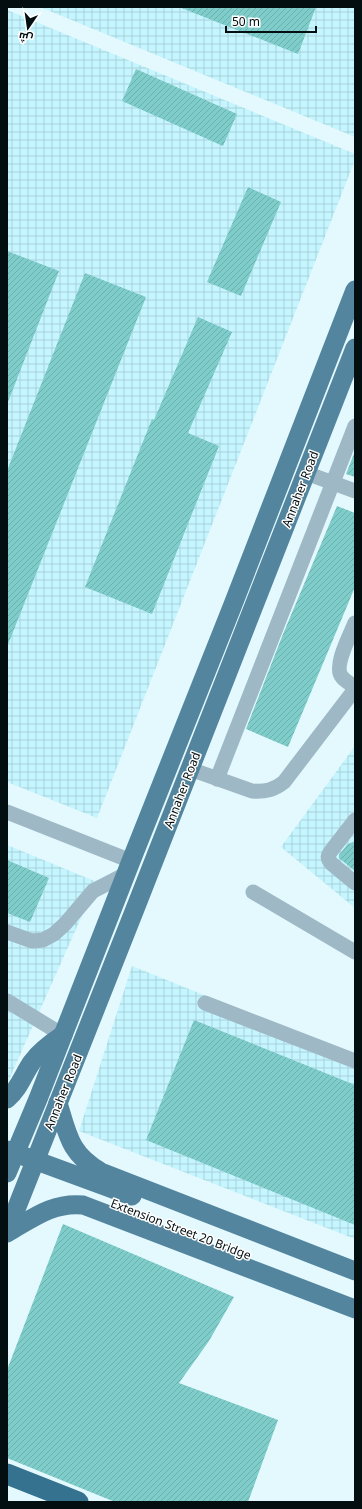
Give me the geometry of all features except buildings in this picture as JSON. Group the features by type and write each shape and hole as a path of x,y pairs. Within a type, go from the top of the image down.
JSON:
{"highway":[{"path":"7,1474 78,1502"}],"main road":[{"name":"Annaher Road","path":"7,1173 232,607 355,290"},
{"name":"Annaher Road","path":"7,1233 355,348"},
{"path":"7,1099 17,1089 40,1052 63,1035"},
{"path":"58,1103 71,1143 81,1158 101,1172 355,1271"},
{"name":"Extension Street 20 Bridge","path":"7,1150 355,1297"},
{"name":"Extension Street 20 Bridge","path":"7,1162 130,1202 355,1284"},
{"path":"7,1233 49,1209 60,1205 83,1205 355,1309"}],"street":[{"path":"217,779 355,426"},
{"path":"306,473 355,491"},
{"path":"190,769 252,791 269,791 277,788 284,782 355,688 342,677 338,670 339,663 355,623"},
{"path":"7,812 128,868"},
{"path":"355,820 330,851 328,856 329,862 355,883"},
{"path":"7,932 32,941 43,940 54,934 66,924 93,891 128,868"},
{"path":"253,892 355,952"},
{"path":"7,1001 63,1035"},
{"path":"205,1002 355,1061"}],"shaded area":[{"path":"40,7 355,7 355,137"},
{"path":"7,10 355,154 355,160 97,818 7,782"},
{"path":"355,746 355,908 281,847"},
{"path":"7,845 97,882 7,1084"},
{"path":"132,966 355,1056 355,1239 79,1131"}]}
